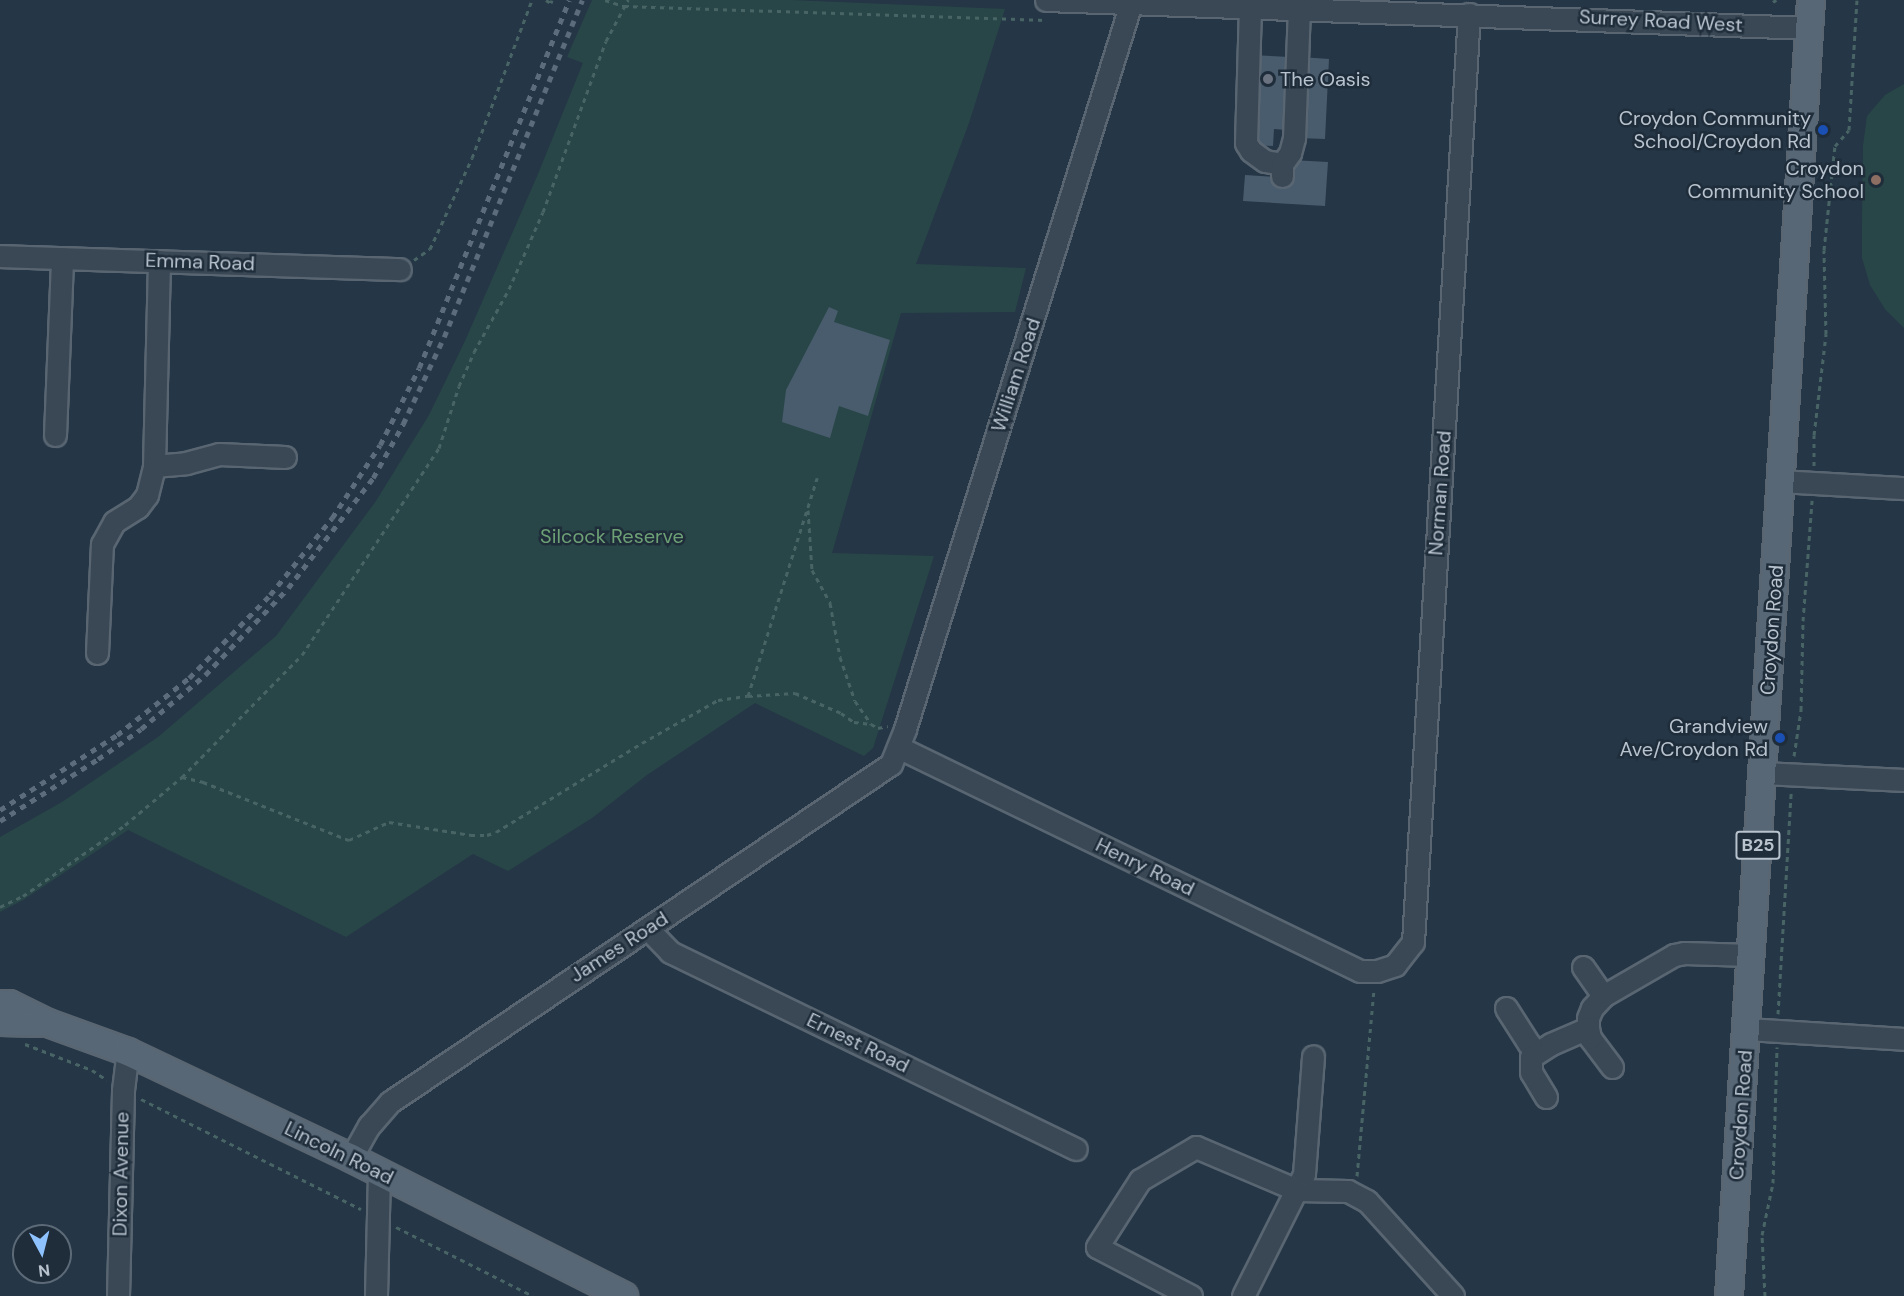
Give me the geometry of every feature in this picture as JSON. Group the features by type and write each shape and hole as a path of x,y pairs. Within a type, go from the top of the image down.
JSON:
{"main road":[{"name":"Croydon Road","path":"1729,1296 1811,0"},
{"name":"Lincoln Road","path":"0,1004 9,1004 48,1023 128,1052 351,1158 622,1296"},
{"name":"Lincoln Road","path":"0,1022 48,1023"}],"street":[{"name":"Surrey Road West","path":"1049,10 1131,3 1809,28"},
{"name":"William Road","path":"902,738 1131,3"},
{"path":"1250,8 1245,143 1251,152 1282,170 1294,138 1299,9"},
{"name":"Norman Road","path":"1386,968 1413,942 1469,14"},
{"name":"Emma Road","path":"0,256 400,269"},
{"path":"55,435 62,258"},
{"path":"97,653 102,544 114,522 138,507 147,495 154,466 159,261"},
{"path":"154,466 186,463 219,454 285,457"},
{"path":"1781,481 1904,488"},
{"name":"James Road","path":"351,1158 369,1126 390,1102 875,777 891,764 902,738"},
{"name":"Henry Road","path":"902,738 1360,971 1386,968"},
{"path":"1763,773 1904,780"},
{"name":"Ernest Road","path":"648,929 670,952 1076,1149"},
{"path":"1612,1067 1590,1038 1588,1028 1588,1018 1592,1008 1603,996 1674,955 1684,953 1751,955"},
{"path":"1583,967 1603,996"},
{"path":"1506,1008 1528,1044 1537,1052"},
{"path":"1546,1097 1531,1072 1532,1057 1537,1052 1588,1028"},
{"path":"1747,1029 1904,1039"},
{"name":"Dixon Avenue","path":"118,1296 123,1090 128,1052"},
{"path":"1243,1296 1304,1174 1313,1056"},
{"path":"1191,1296 1097,1247 1140,1180 1196,1147 1297,1190 1348,1191 1367,1201 1453,1296"},
{"path":"376,1296 379,1173"}],"path":[{"path":"400,269 430,249 472,158 532,0"},
{"path":"546,0 551,3 552,0"},
{"path":"604,0 624,6 1049,10"},
{"path":"0,907 23,896 116,831 182,777 302,655 439,448 459,386 474,352 509,289 543,212 606,41 628,0"},
{"path":"1765,1296 1762,1235 1773,1183 1791,774 1801,710 1803,621 1814,483 1814,435 1826,334 1824,250 1835,146 1849,130 1857,0"},
{"path":"748,696 772,613 817,478"},
{"path":"808,509 812,570 830,603 840,657 855,701 871,724 878,728 890,725 902,738"},
{"path":"182,777 203,782 349,840 389,822 487,835 518,821 642,742 718,700 795,693 841,713 854,723 871,724"},
{"path":"1367,1201 1356,1186 1386,968"},
{"path":"17,1041 92,1071 123,1090 533,1296"}],"green space":[{"name":"Silcock Reserve","path":"592,0 791,0 1005,9 969,123 916,264 1026,268 1015,312 901,313 832,553 934,556 873,748 864,756 755,703 647,775 592,818 508,871 473,854 346,937 128,830 23,900 0,912 0,837 62,802 158,737 276,636 376,501 429,415 465,341 538,174 583,63 567,57"},
{"path":"1904,84 1904,328 1885,309 1870,285 1862,258 1862,220 1863,146 1867,116 1885,95"}],"building":[{"path":"1251,55 1290,57 1287,130 1274,129 1273,146 1255,145"},
{"path":"1301,57 1329,59 1325,139 1298,138"},
{"path":"1291,160 1328,162 1325,206 1243,201 1245,175 1290,178"},
{"path":"829,307 838,311 834,322 890,340 868,416 839,406 830,438 782,422 786,390"}],"railway":[{"path":"0,810 117,735 189,678 270,595 332,518 380,445 419,368 569,0"},
{"path":"0,821 141,729 205,675 288,588 373,478 403,424 444,337 582,0"}],"place":[{"name":"The Oasis","path":"1268,79"},
{"name":"Croydon Community School/Croydon Rd","path":"1823,130"},
{"name":"Croydon Community School","path":"1876,180"},
{"name":"Grandview Ave/Croydon Rd","path":"1780,738"}]}
